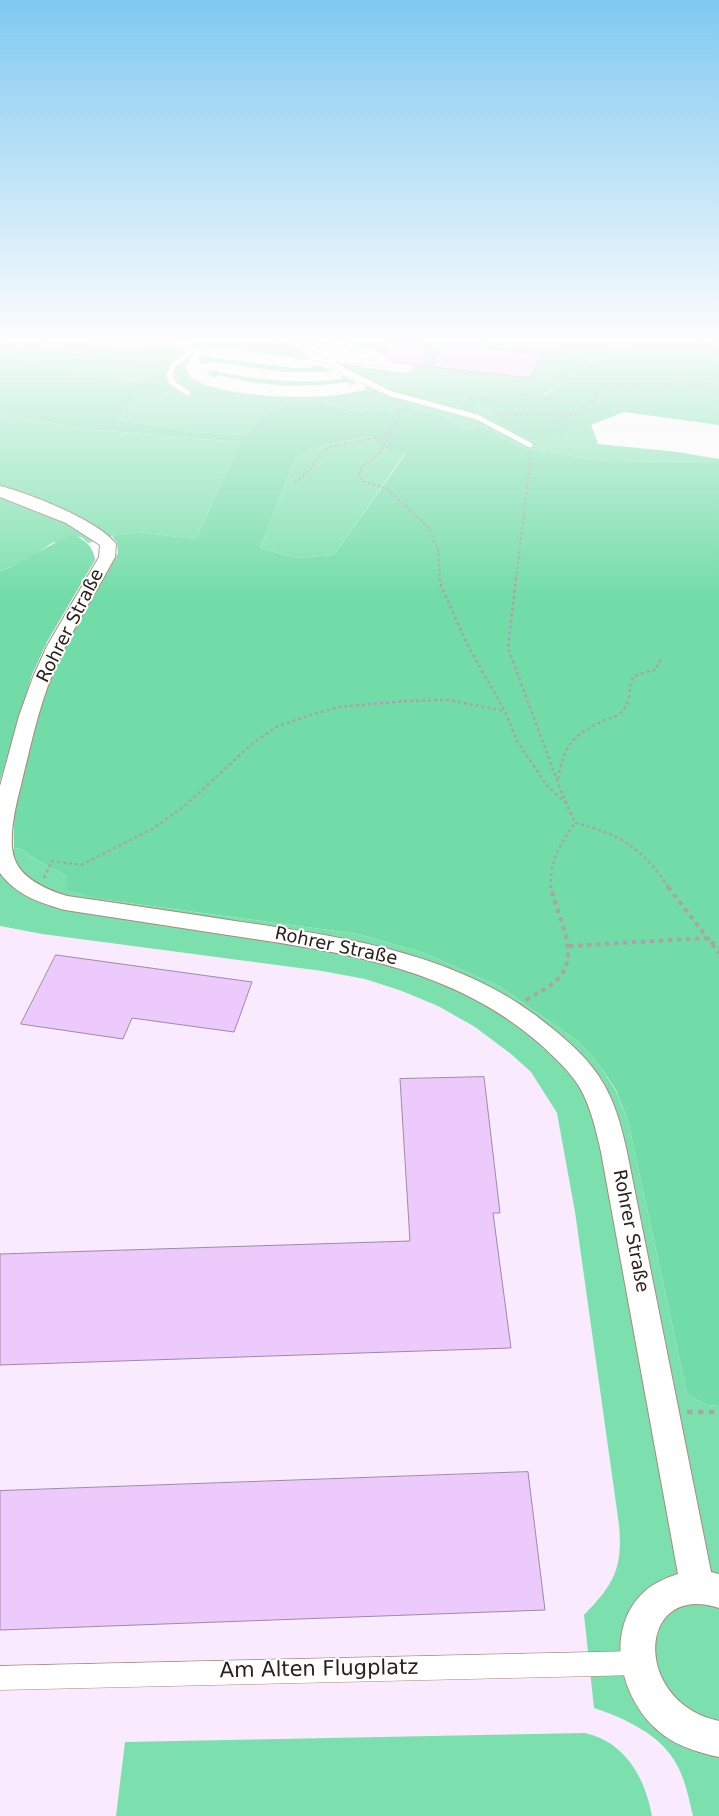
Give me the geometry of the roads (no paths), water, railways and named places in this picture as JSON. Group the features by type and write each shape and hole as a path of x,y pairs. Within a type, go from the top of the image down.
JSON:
{"main road":[{"name":"Rohrer Straße","path":"0,491 81,525 98,534 108,544 107,556 62,634 42,677 26,726 3,814 1,830 2,856 8,869 17,879 34,892 64,903 272,934 377,954 435,971 525,1018 560,1048 589,1081 605,1114 616,1160 664,1413 708,1589"},
{"path":"708,1589 690,1588 670,1594 654,1605 645,1617 640,1630 637,1644 638,1663 643,1681 651,1697 662,1711 681,1726 699,1735 719,1739"}],"street":[{"name":"Am Alten Flugplatz","path":"0,1678 638,1663"}],"lane":[{"path":"497,426 530,445"}]}
